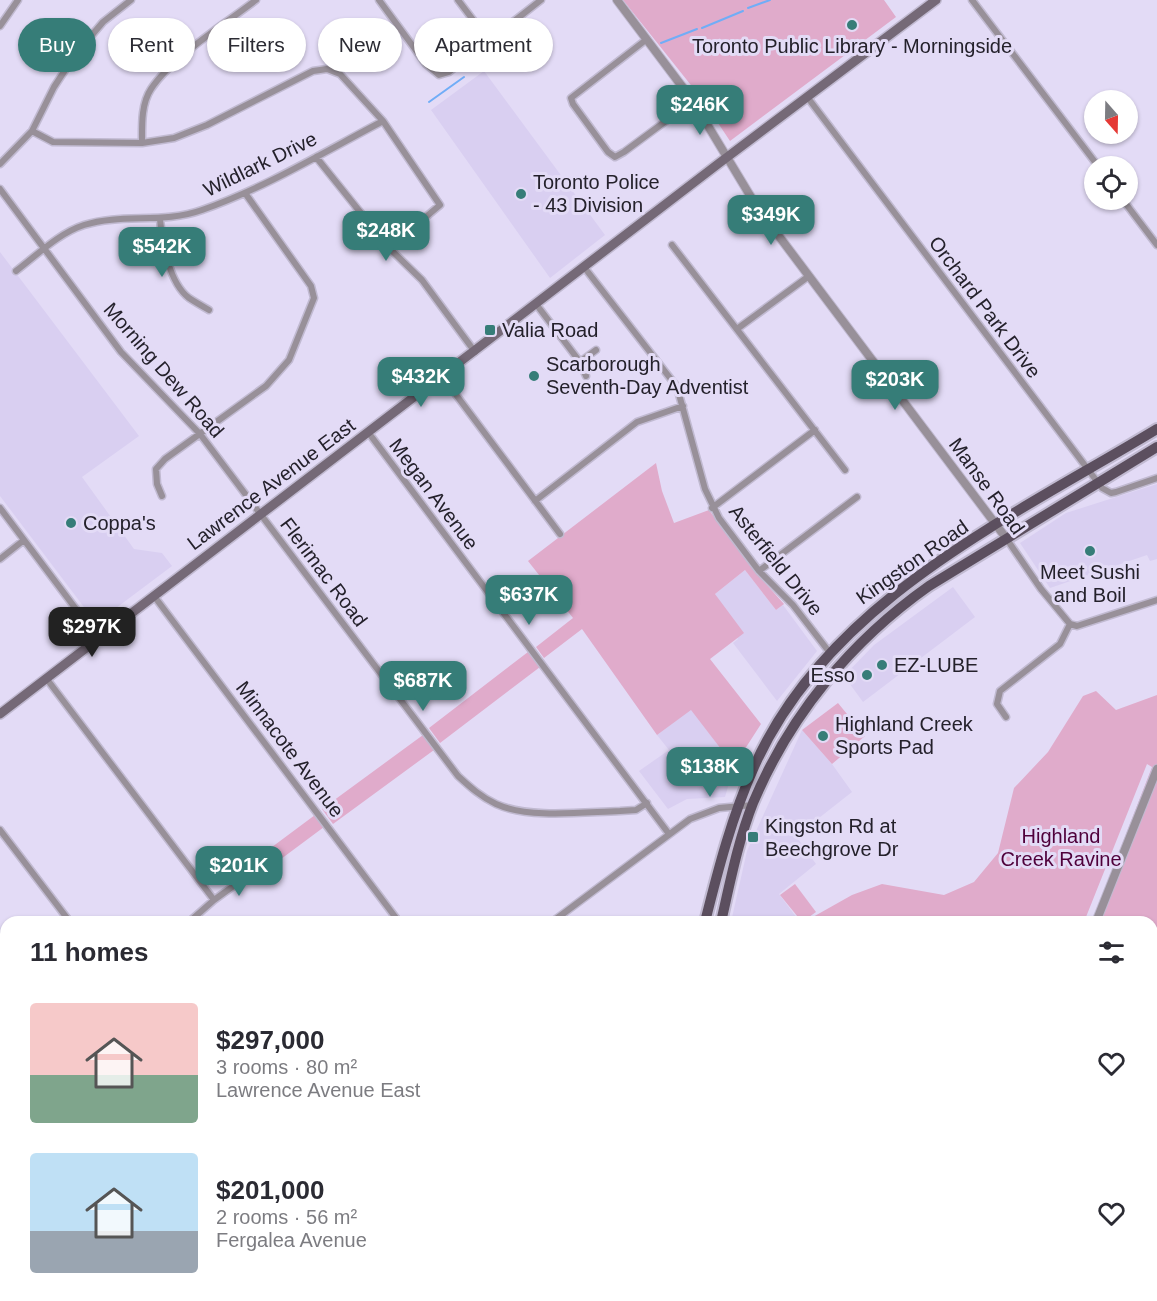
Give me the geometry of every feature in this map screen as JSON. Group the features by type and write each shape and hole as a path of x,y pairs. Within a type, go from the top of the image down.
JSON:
{"main road":[{"name":"Lawrence Avenue East","path":"0,714 97,637 154,596 728,156 936,0"},
{"name":"Kingston Road","path":"707,916 738,806 754,767 785,711 830,653 886,599 997,525 1157,429"},
{"name":"Kingston Road","path":"722,916 731,876 753,805 794,725 849,654 913,597 1157,447"}],"street":[{"path":"0,26 18,0"},
{"path":"0,164 32,131 54,87 75,55 103,22 131,0"},
{"path":"142,143 142,117 150,90 174,64 256,0"},
{"path":"379,0 414,45"},
{"path":"458,0 472,18"},
{"path":"518,18 541,0"},
{"name":"Manse Road","path":"617,0 693,102 757,207 997,525 1041,589 1070,624"},
{"path":"972,0 1090,156"},
{"path":"647,39 571,98 608,152 615,158 693,102"},
{"path":"32,131 53,142 142,143 174,138 207,125 314,71 327,69 340,74 383,121 440,205 389,249"},
{"path":"434,72 436,74 449,72"},
{"name":"Orchard Park Drive","path":"808,98 1098,483"},
{"name":"Wildlark Drive","path":"16,271 44,249 83,225 106,220 160,219 200,211 245,193 383,121"},
{"path":"316,157 389,249 422,280 475,352"},
{"name":"Morning Dew Road","path":"0,189 120,352 200,434 260,514"},
{"path":"162,496 157,484 156,469 165,459 266,386 289,360 314,298 311,286 245,193"},
{"path":"1131,210 1157,245"},
{"path":"160,219 162,245 172,271 187,296 209,310"},
{"path":"672,245 845,470"},
{"name":"Asterfield Drive","path":"584,267 677,387 712,508 759,571 793,605 830,653"},
{"path":"737,329 809,276"},
{"path":"536,304 580,362 581,369 586,376"},
{"path":"580,362 596,350"},
{"path":"442,376 560,534"},
{"path":"535,501 638,422 683,406"},
{"path":"712,508 815,430"},
{"name":"Megan Avenue","path":"368,432 669,834"},
{"path":"1098,483 1104,490 1111,493 1157,478"},
{"path":"759,571 858,497"},
{"path":"0,508 97,637"},
{"name":"Flerimac Road","path":"260,514 458,777 478,794 497,804 521,812 621,812 636,810 647,802"},
{"path":"0,559 24,540"},
{"name":"Minnacote Avenue","path":"154,596 394,916"},
{"path":"1006,717 997,704 1000,691 1060,644 1070,624 1077,626 1157,600"},
{"path":"46,678 214,900"},
{"path":"1098,916 1157,769"},
{"path":"560,916 669,834 700,814 719,808 753,805"},
{"path":"0,830 65,916"},
{"path":"192,916 275,856"}],"shaded area":[{"path":"485,72 605,235 550,278 431,110"},
{"path":"0,252 139,436 82,477 134,549 162,553 172,566 96,623 0,496"},
{"path":"1157,484 1157,559 1150,561 1147,555 1050,588 1020,543 1066,513"},
{"path":"745,570 776,610 783,605 817,651 777,701 733,643 738,639 715,594"},
{"path":"953,587 975,617 863,702 844,676 874,645"},
{"path":"691,709 734,766 725,797 687,799 668,809 639,771 669,750 657,735"},
{"path":"802,730 832,764 852,792 796,836 816,864 779,894 796,916 732,916 747,851"}],"green space":[{"path":"623,0 884,0 896,17 730,141 702,99"},
{"path":"656,463 662,491 674,523 709,510 750,566 784,604 776,610 745,570 715,594 744,633 710,659 761,724 734,766 691,710 657,735 582,629 544,658 536,647 573,618 528,561"},
{"path":"528,652 540,667 440,743 429,728"},
{"name":"Highland Creek Ravine","path":"1096,691 1116,710 1157,695 1157,916 1094,916 1152,767 1147,764 1086,916 815,916 852,895 882,884 944,895 974,882 998,853 1014,788 1048,752 1083,696"},
{"path":"838,703 865,736 832,764 802,730"},
{"path":"423,735 434,750 333,824 322,809"},
{"path":"315,815 324,827 281,859 272,847"},
{"path":"795,884 816,912 810,916 797,916 780,895"}],"waterway":[{"path":"748,8 770,0"},
{"path":"702,28 743,11"},
{"path":"661,43 697,29"},
{"path":"429,102 464,77"}],"place":[{"name":"Toronto Public Library - Morningside","path":"852,25"},
{"name":"Toronto Police - 43 Division","path":"521,194"},
{"name":"Valia Road","path":"490,330"},
{"name":"Scarborough Seventh-Day Adventist","path":"534,376"},
{"name":"Coppa's","path":"71,523"},
{"name":"Meet Sushi and Boil","path":"1090,551"},
{"name":"EZ-LUBE","path":"882,665"},
{"name":"Esso","path":"867,675"},
{"name":"Highland Creek Sports Pad","path":"823,736"},
{"name":"Kingston Rd at Beechgrove Dr","path":"753,837"}]}
